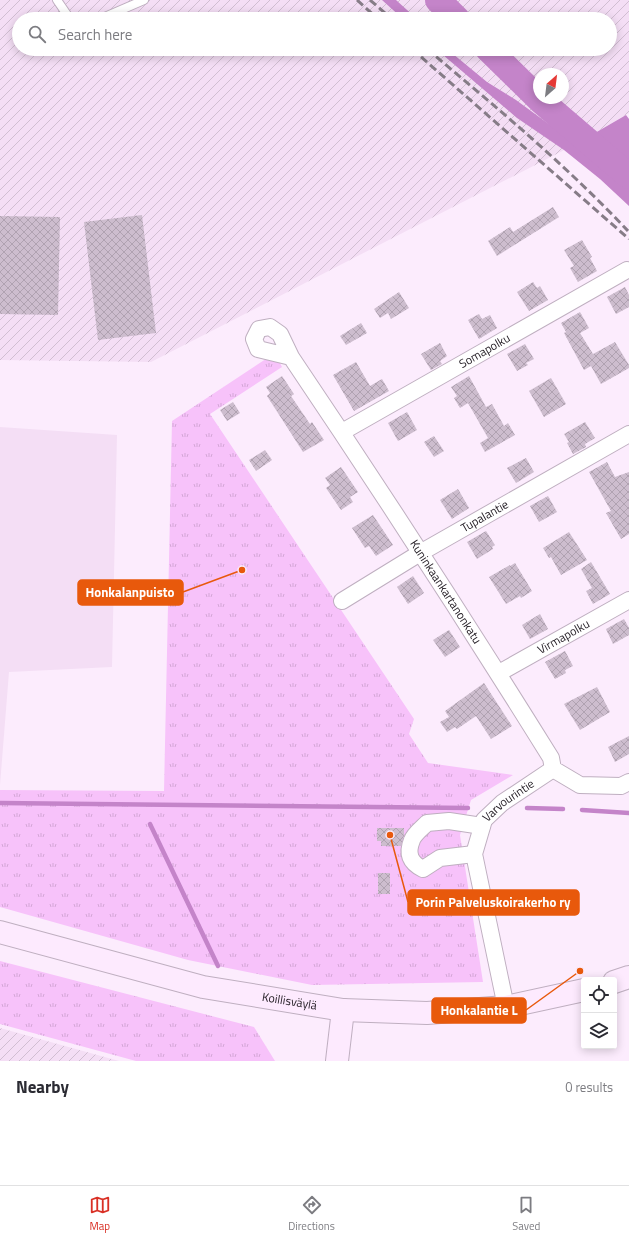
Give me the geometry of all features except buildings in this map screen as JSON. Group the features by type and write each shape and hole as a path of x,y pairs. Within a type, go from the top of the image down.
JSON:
{"main road":[{"name":"Koillisväylä","path":"0,932 203,987 343,1010 427,1013 506,1007 581,991"},
{"path":"617,981 629,977"},
{"path":"337,1061 343,1010"}],"street":[{"name":"Somapolku","path":"342,432 627,270"},
{"name":"Kuninkaankartanonkatu","path":"292,357 499,673 551,758 553,769"},
{"name":"Tupalantie","path":"342,601 420,553 629,434"},
{"name":"Virmapolku","path":"499,673 629,600"},
{"path":"553,769 580,785 625,784"},
{"name":"Varvourintie","path":"506,1007 474,854 484,820 502,803 553,769"},
{"path":"474,854 440,858 423,870 413,864 409,855 412,839 427,823 448,821 482,826"}],"lane":[{"path":"57,0 65,12"},
{"path":"116,12 144,0"}],"shaded area":[{"path":"0,0 629,0 629,113 576,144 151,362 0,360"},
{"path":"382,0 396,0 409,12 395,12"},
{"path":"444,56 455,56 487,82 516,100 576,144 626,115 629,119 629,206 600,179 564,150 517,118"},
{"path":"0,427 117,435 112,667 9,672 0,785"},
{"path":"0,1028 119,1061 0,1061"}],"green space":[{"path":"275,353 282,367 210,414 414,719 409,734 428,763 513,775 471,800 460,835 483,982 312,985 188,960 0,907 0,790 164,791 172,421"},
{"path":"0,961 254,1027 275,1061 136,1061 0,1024"}],"waterway":[{"path":"438,0 450,12"},
{"path":"495,56 540,100 629,176"},
{"path":"0,803 468,808"},
{"path":"527,808 563,809"},
{"path":"582,810 629,813"},
{"path":"150,824 218,966"}],"railway":[{"path":"357,0 370,12"},
{"path":"370,0 384,12"},
{"path":"420,56 629,239"},
{"path":"435,56 555,160 628,231"}],"place":[{"name":"Honkalanpuisto","path":"242,570"},
{"name":"Porin Palveluskoirakerho ry","path":"390,835"},
{"name":"Honkalantie L","path":"580,971"}]}
